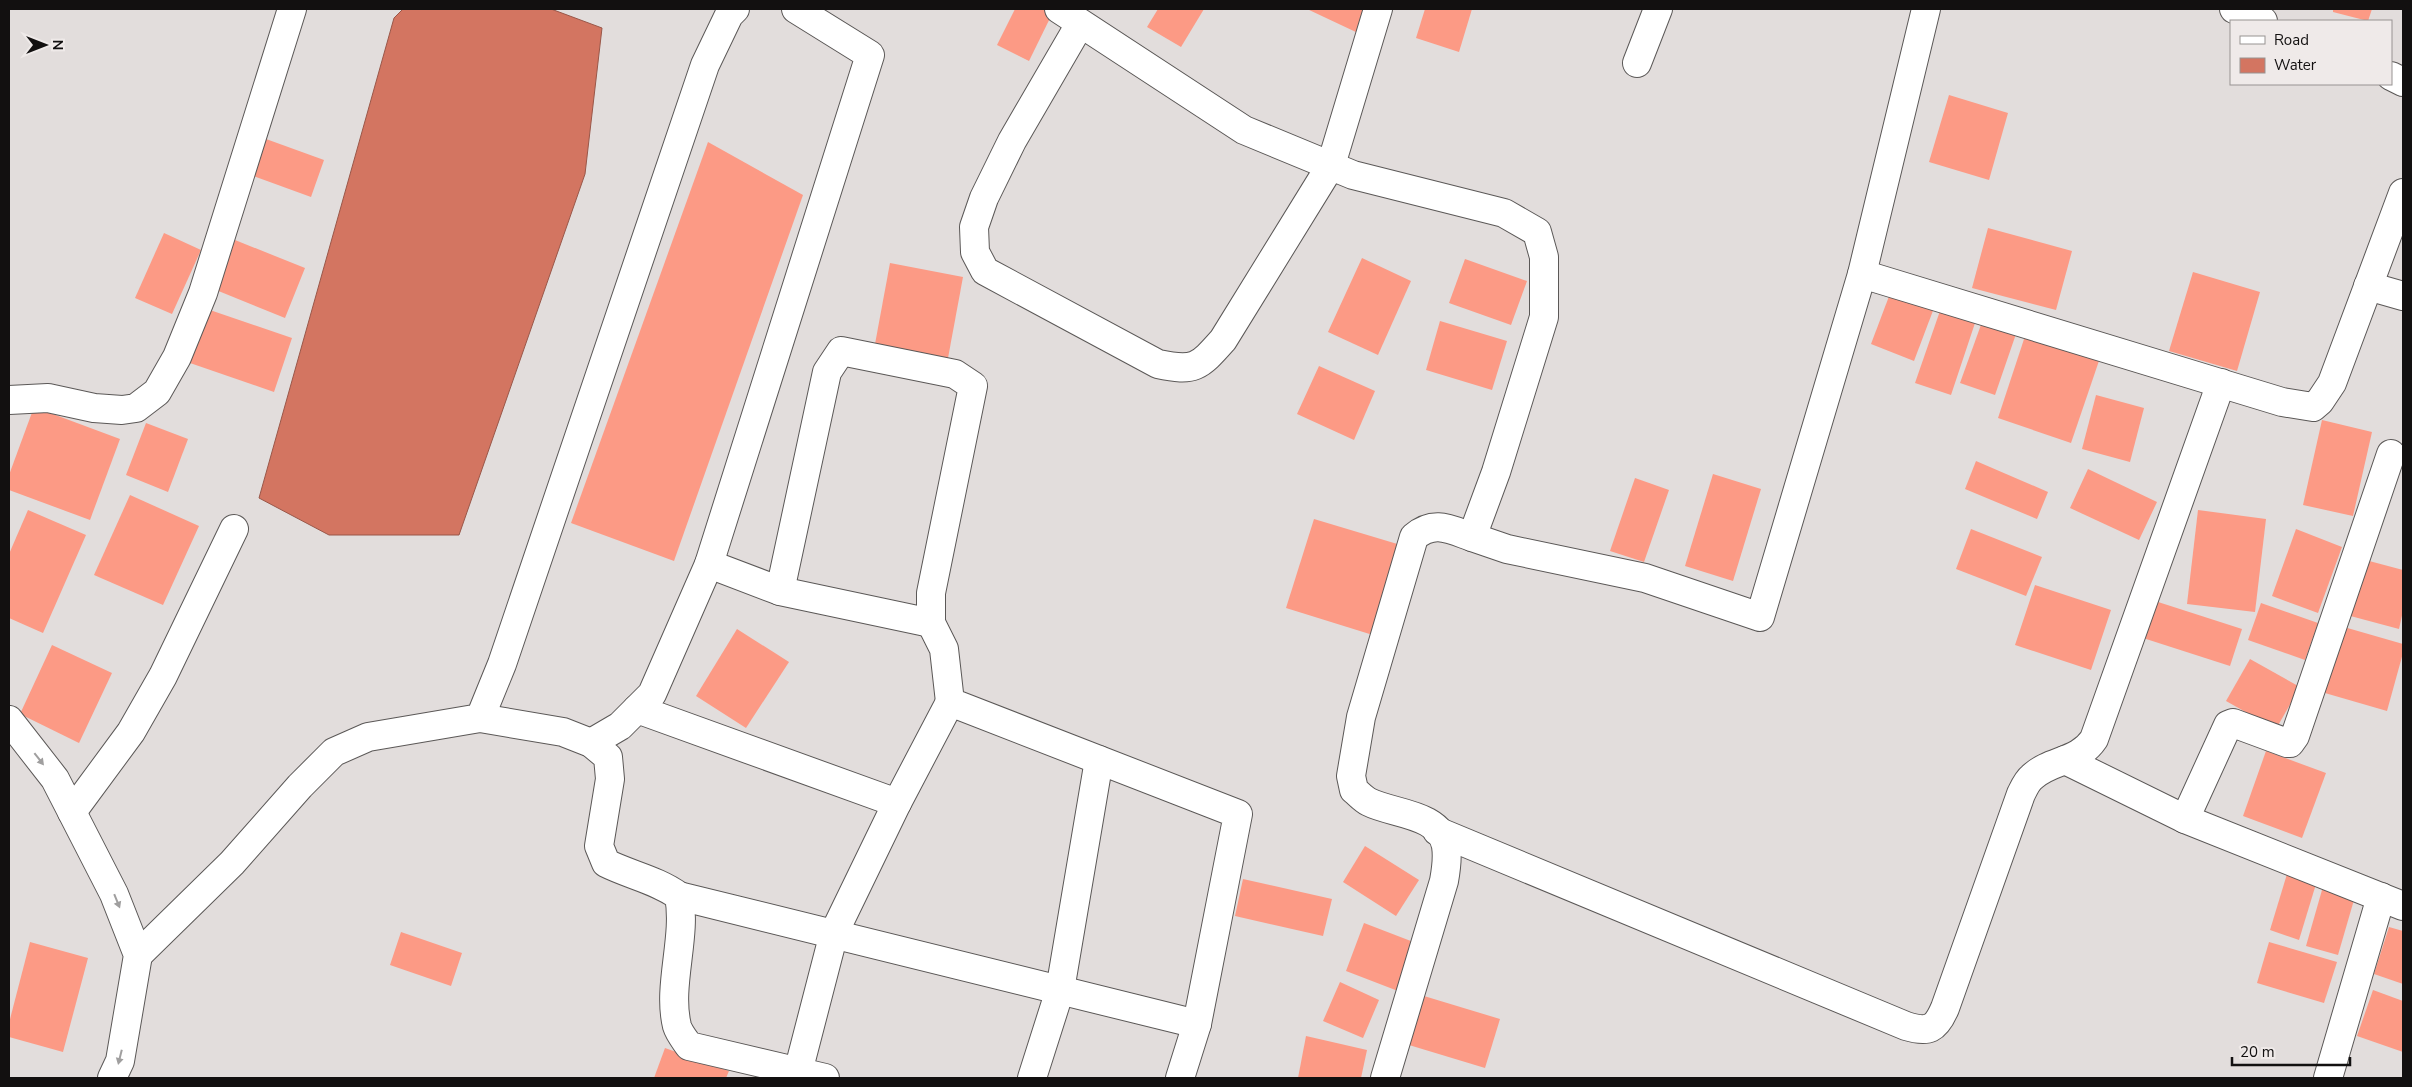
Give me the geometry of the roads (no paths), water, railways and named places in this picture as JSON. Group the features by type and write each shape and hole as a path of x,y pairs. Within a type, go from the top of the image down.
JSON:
{"street":[{"path":"9,400 48,398 94,408 122,410 136,408 157,392 177,357 203,293 292,9"},
{"path":"480,718 505,654 706,65 729,15 735,9"},
{"path":"591,743 620,726 652,694 709,564 870,55 796,9"},
{"path":"1378,9 1331,165 1223,340 1204,361 1190,368 1158,364 985,271 975,252 974,227 984,198 1070,16 1244,130 1331,165 1353,175 1504,213 1537,232 1544,257 1544,317 1496,472 1472,537"},
{"path":"1637,63 1658,9"},
{"path":"1926,9 1862,274 1760,617 1645,578 1507,549 1444,528 1425,528 1414,537 1361,717 1351,776 1354,790 1368,802 1422,819 1437,830 1906,1026 1925,1030 1934,1026 1945,1008 2021,794 2030,779 2040,770 2081,754 2094,739 2221,383"},
{"path":"2234,9 2261,20"},
{"path":"1862,274 2282,402 2312,407 2320,401 2332,382 2403,192"},
{"path":"2368,286 2403,296"},
{"path":"780,591 828,372 841,351 955,374 973,386 931,593 931,623 944,649 950,702 897,803 834,934 798,1072"},
{"path":"2185,819 2228,724 2233,723 2287,743 2290,743 2295,736 2391,454"},
{"path":"72,812 131,732 154,692 234,530"},
{"path":"709,564 780,591 931,623"},
{"path":"950,702 1238,814 1197,1024 1180,1078"},
{"path":"637,710 897,803"},
{"path":"138,954 232,863 300,786 334,752 368,737 480,718 563,732 591,743 608,757 610,779 599,846 606,863 632,875 663,885 679,896 1197,1024"},
{"path":"9,720 55,779 114,894 138,954 120,1061 112,1078"},
{"path":"1032,1078 1060,990 1099,760"},
{"path":"2065,760 2185,819 2392,902 2328,1078"},
{"path":"1385,1078 1444,881 1447,858 1446,844 1437,830"},
{"path":"679,896 682,912 675,1003 678,1027 689,1046 825,1078"}],"water":[{"path":"403,9 551,9 602,28 585,174 459,535 329,535 259,498 394,18"}]}
